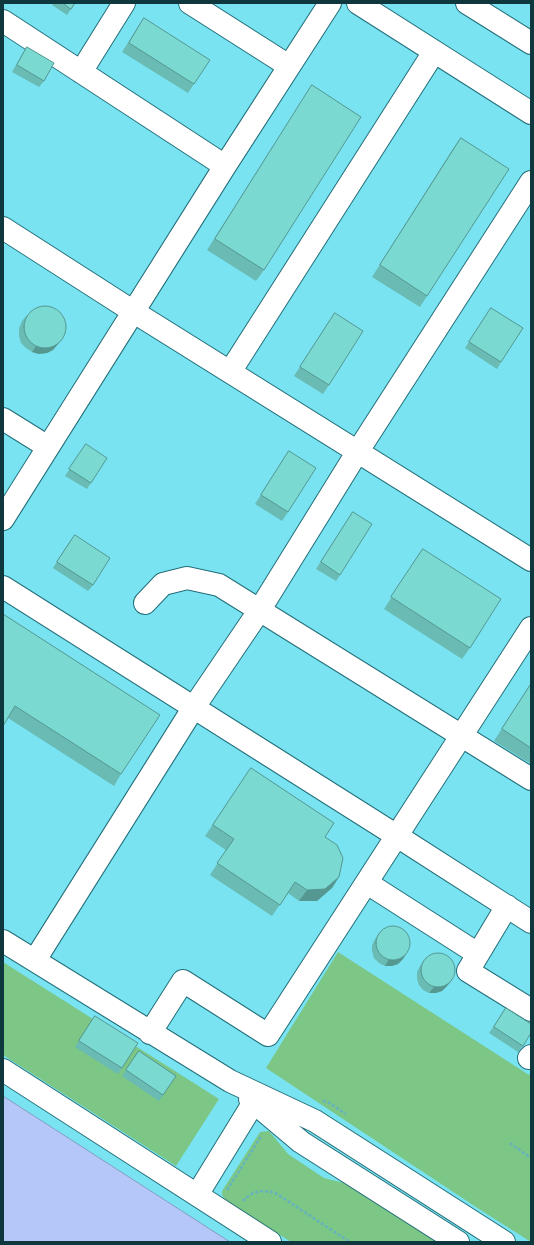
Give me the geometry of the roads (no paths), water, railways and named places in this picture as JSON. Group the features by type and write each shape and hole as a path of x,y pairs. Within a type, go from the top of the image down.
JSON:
{"street":[{"path":"81,72 124,3"},
{"path":"190,3 289,66"},
{"path":"3,519 225,166 330,3"},
{"path":"358,3 531,113"},
{"path":"467,3 531,43"},
{"path":"3,21 225,166"},
{"path":"230,372 434,52"},
{"path":"35,960 194,708 259,610 358,451 531,182"},
{"path":"3,228 134,312 531,560"},
{"path":"3,419 48,447"},
{"path":"145,603 163,584 187,578 219,585 531,779"},
{"path":"3,587 531,922"},
{"path":"150,1032 183,981 268,1035 531,628"},
{"path":"367,883 478,954"},
{"path":"507,906 468,971 531,1010"},
{"path":"3,941 230,1081 315,1121 504,1242"},
{"path":"3,1070 270,1242"},
{"path":"230,1081 301,1142 458,1242"},
{"path":"197,1195 254,1102"}]}
